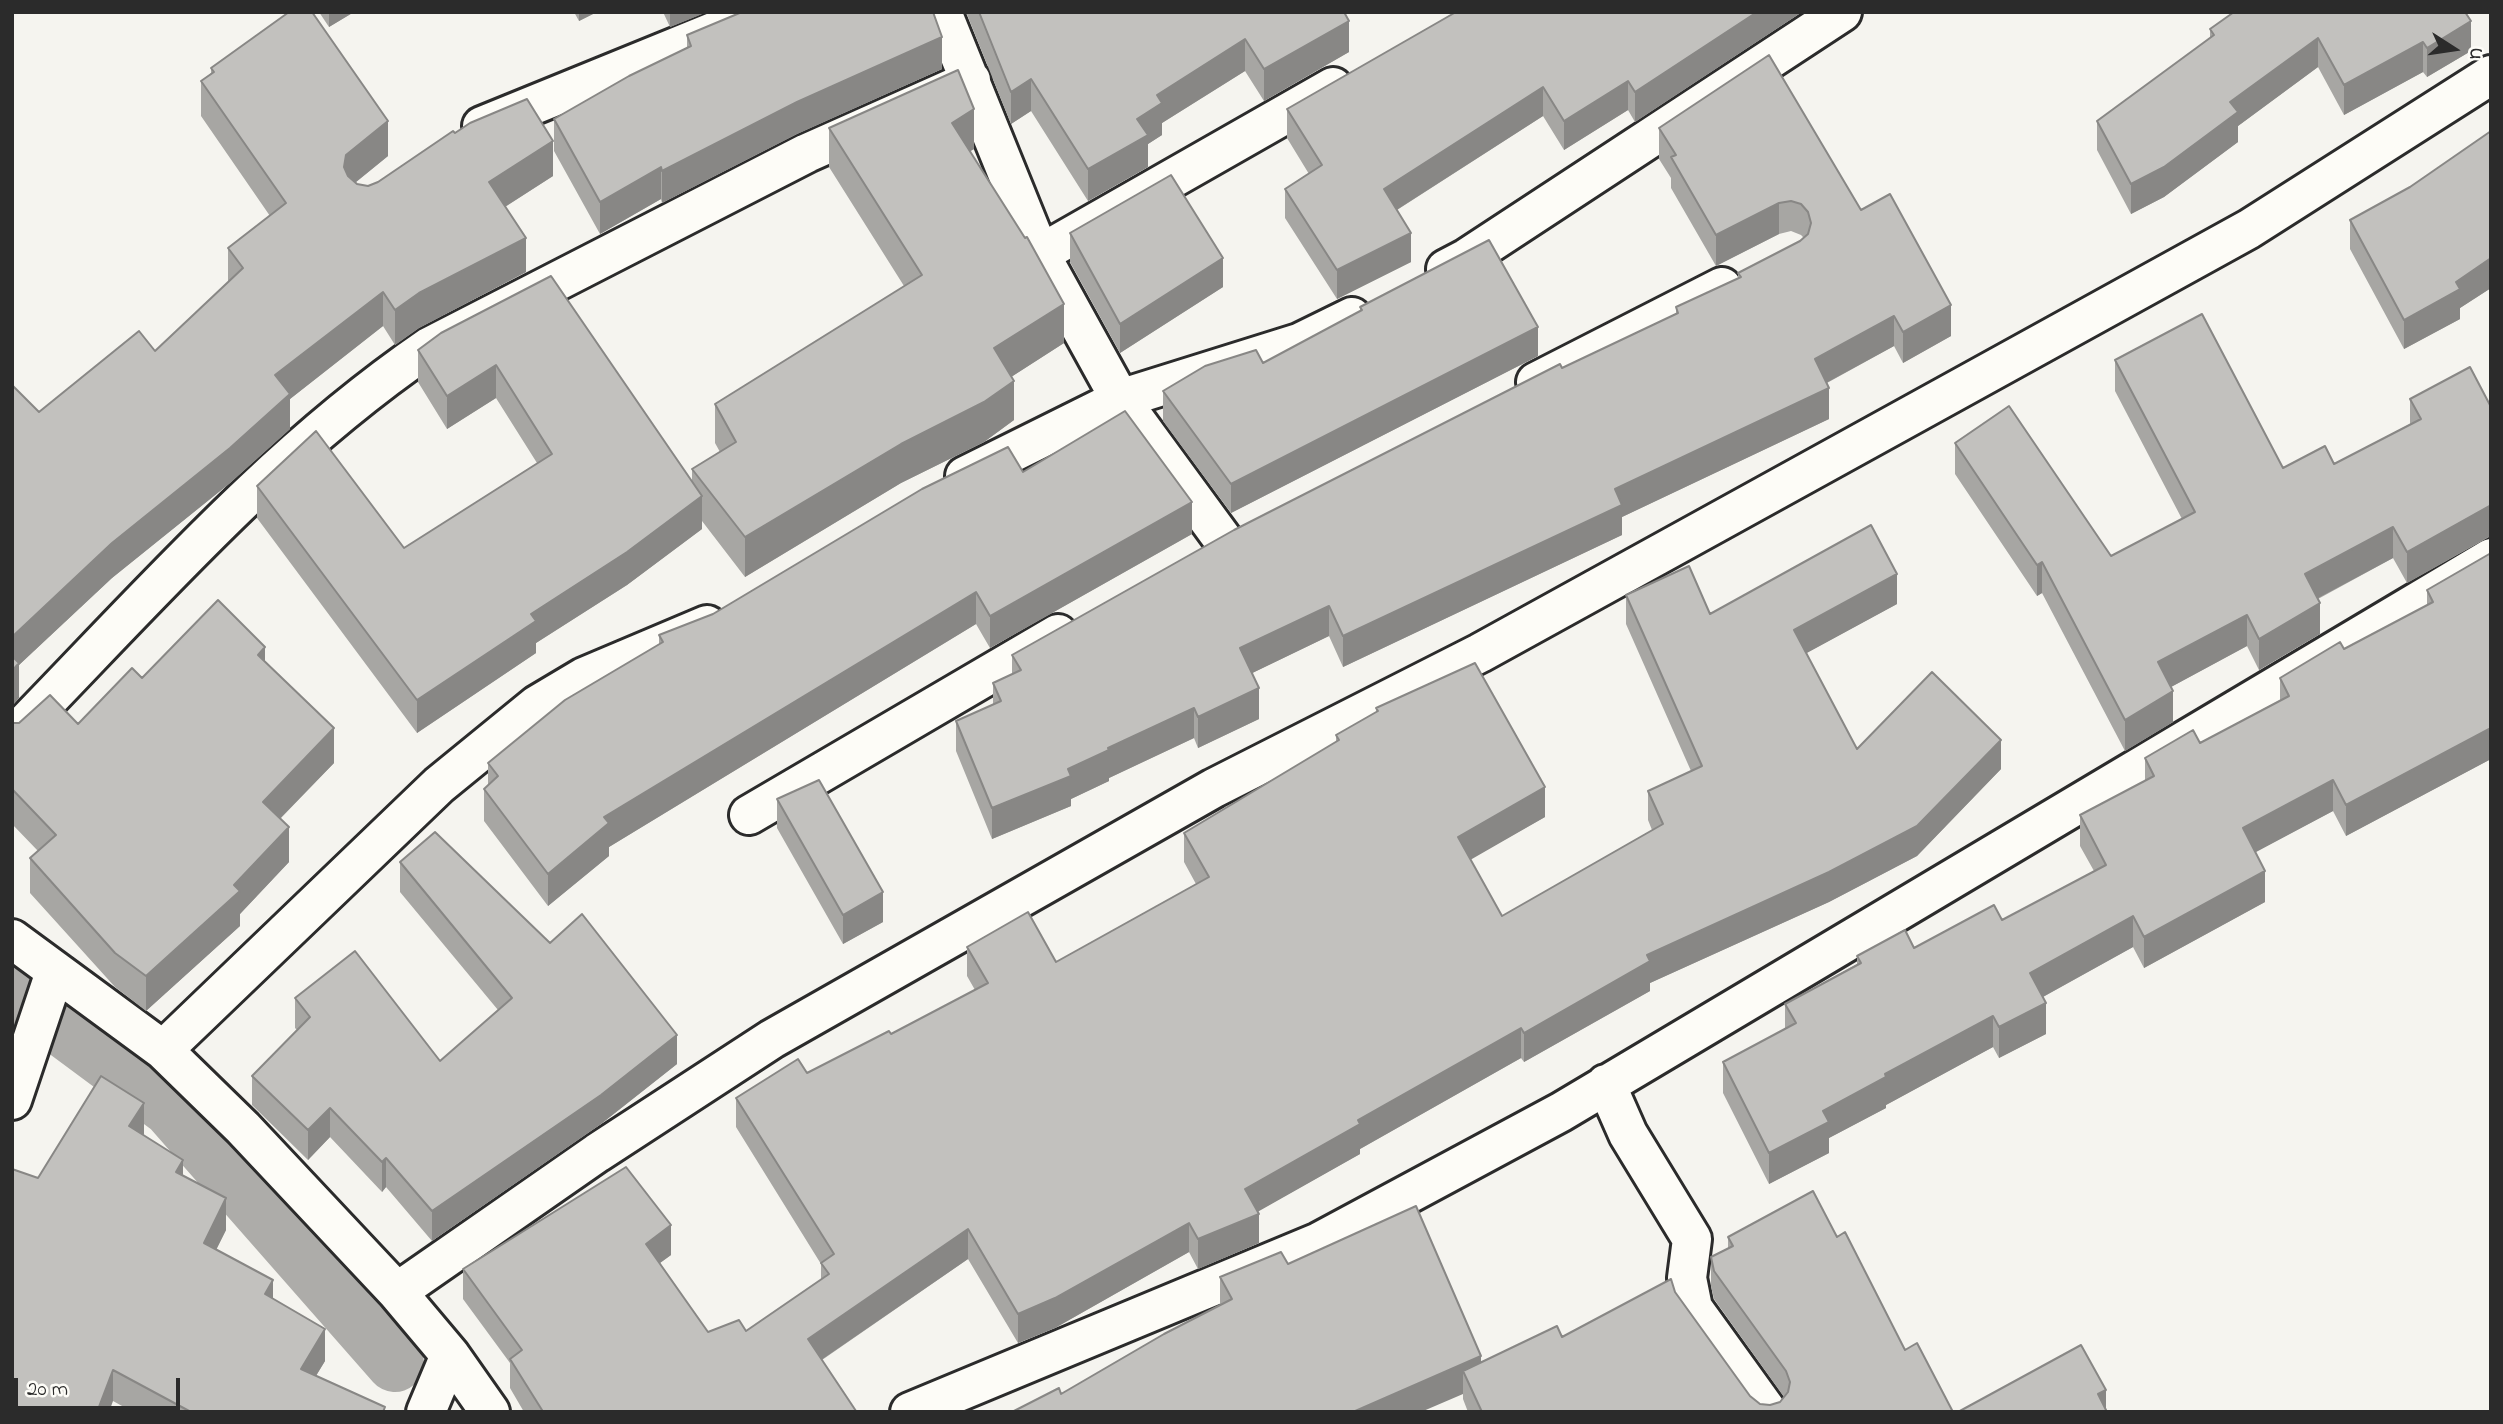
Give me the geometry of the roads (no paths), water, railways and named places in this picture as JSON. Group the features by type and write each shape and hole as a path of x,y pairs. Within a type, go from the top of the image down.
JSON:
{"street":[{"path":"447,143 762,12"},
{"path":"942,12 1040,254 1120,399 1224,541"},
{"path":"1419,283 1467,258 1842,12"},
{"path":"1040,254 1367,68"},
{"path":"397,1292 597,1153 772,1039 1214,788 1504,640 2249,229 2491,75"},
{"path":"12,737 244,498 399,367 429,347 673,220 807,153 971,80"},
{"path":"1507,397 1752,272"},
{"path":"936,490 1120,399 1299,343 1383,301"},
{"path":"1188,561 1261,522"},
{"path":"910,1412 1319,1242 1561,1112 2491,558"},
{"path":"163,1050 439,785 537,705 584,677 702,628 737,607"},
{"path":"749,815 1090,616"},
{"path":"12,939 163,1050 290,1177 397,1292 450,1355 490,1412"},
{"path":"12,1100 55,972"},
{"path":"1606,1084 1628,1134 1692,1238 1687,1278 1693,1308 1768,1412"},
{"path":"426,1412 450,1355"}],"waterway":[{"path":"12,990 171,1108 395,1363"}]}
